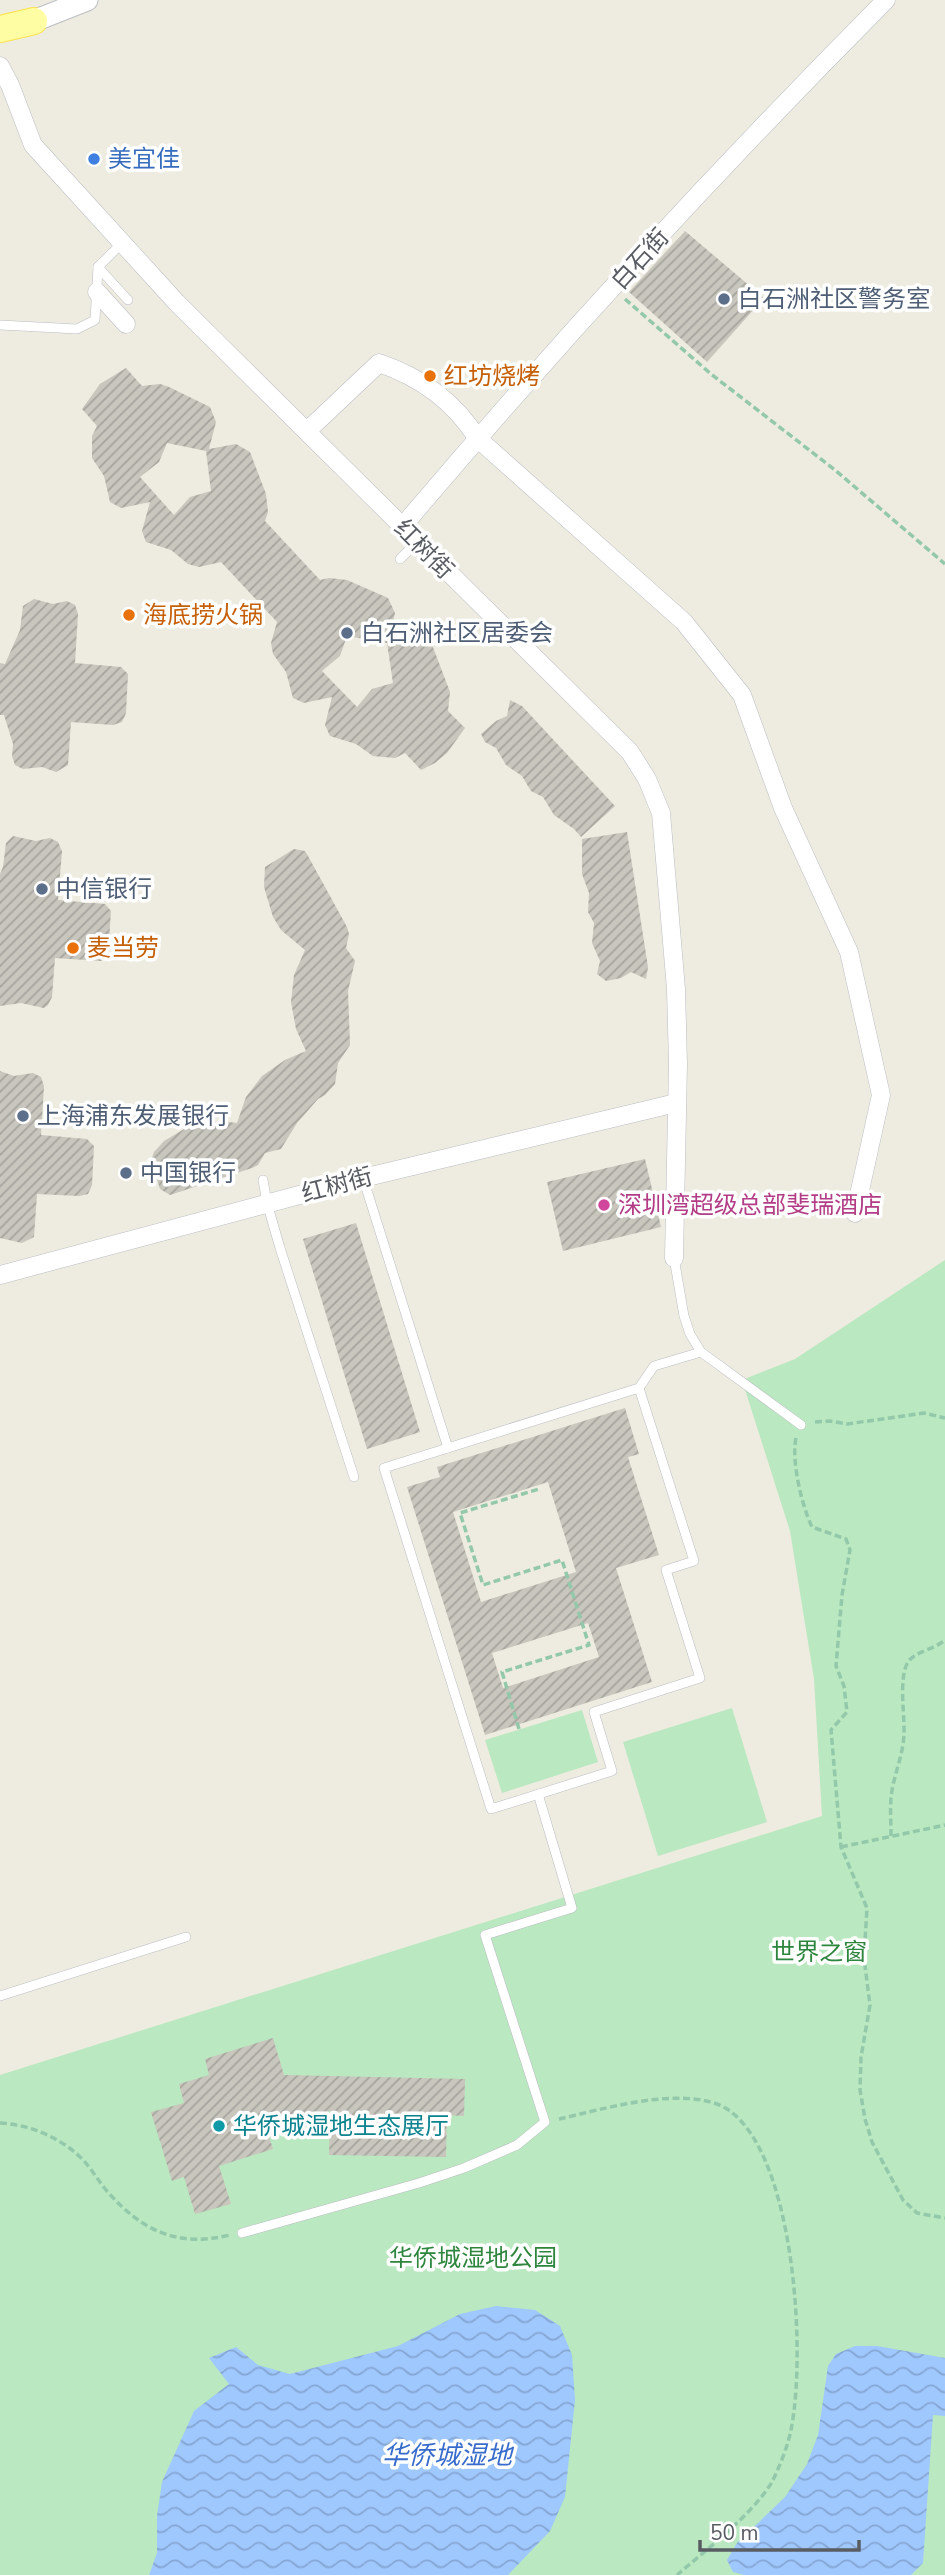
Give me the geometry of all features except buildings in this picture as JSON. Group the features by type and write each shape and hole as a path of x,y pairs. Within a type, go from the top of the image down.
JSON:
{"main road":[{"path":"0,32 34,21"}],"street":[{"path":"34,21 87,0"},
{"name":"白石街","path":"402,527 477,438 766,120 886,0"},
{"name":"红树街","path":"0,66 33,145 177,303 629,752 647,779 661,813 676,989 674,1258"},
{"path":"97,292 126,324"},
{"path":"307,431 379,363 405,372 435,392 465,419 477,438 684,622 742,695 783,808 849,952 881,1094 855,1213"},
{"name":"红树街","path":"0,1275 363,1178 676,1103"}],"lane":[{"path":"0,325 78,329 94,320 98,267 122,243"},
{"path":"98,267 128,300"},
{"path":"400,559 416,542"},
{"path":"363,1178 448,1448"},
{"path":"264,1180 267,1203 354,1477"},
{"path":"674,1258 684,1316 690,1334 701,1352 801,1425"},
{"path":"639,1388 694,1561 666,1570 700,1678 594,1712 612,1771 491,1809 384,1468 639,1388 654,1366 701,1352"},
{"path":"242,2233 464,2168 517,2145 545,2122 485,1935 572,1908 537,1794"},
{"path":"0,1996 186,1937"}],"path":[{"path":"613,289 711,373 835,470 945,564"},
{"path":"945,1418 924,1413 847,1424 830,1421 801,1425 795,1444 805,1512 812,1527 846,1539 850,1550 842,1595 836,1666 844,1686 847,1712 831,1730 841,1847 867,1908 864,1958 870,2005 861,2057 860,2090 865,2119 872,2142 902,2200 917,2213 945,2218"},
{"path":"519,1729 502,1672 589,1645 562,1560 483,1585 460,1513 539,1489"},
{"path":"470,1569 477,1566"},
{"path":"891,1836 891,1796 899,1769 904,1732 903,1682 908,1663 919,1653 936,1648 945,1640"},
{"path":"841,1847 945,1825"},
{"path":"545,2122 650,2101 688,2098 717,2104 737,2116 752,2136 765,2162 778,2200 790,2254 796,2302 795,2397 788,2441 771,2482 741,2519 677,2575"},
{"path":"0,2123 28,2127 68,2148 129,2213 159,2232 189,2240 242,2233"}],"green space":[{"name":"华侨城湿地公园","path":"945,1260 945,2575 0,2575 0,2075 822,1816 814,1679 790,1531 742,1380 795,1359"},
{"path":"732,1708 767,1822 658,1856 623,1742"},
{"path":"582,1710 598,1762 502,1793 485,1740"}],"water":[{"name":"华侨城湿地","path":"496,2306 535,2310 560,2326 572,2355 575,2400 565,2497 550,2531 508,2575 149,2575 157,2553 157,2516 162,2482 194,2411 229,2384 209,2358 236,2347 258,2365 290,2374 398,2346 460,2314"},
{"path":"855,2346 877,2346 945,2358 945,2416 933,2415 923,2563 911,2575 744,2575 733,2572 727,2560 737,2543 785,2497 807,2464 818,2435 828,2366 836,2354"}],"place":[{"name":"美宜佳","path":"94,159"},
{"name":"白石洲社区警务室","path":"724,299"},
{"name":"红坊烧烤","path":"430,376"},
{"name":"海底捞火锅","path":"129,615"},
{"name":"白石洲社区居委会","path":"347,633"},
{"name":"中信银行","path":"42,889"},
{"name":"麦当劳","path":"73,948"},
{"name":"上海浦东发展银行","path":"23,1116"},
{"name":"中国银行","path":"126,1173"},
{"name":"深圳湾超级总部斐瑞酒店","path":"604,1205"},
{"name":"华侨城湿地生态展厅","path":"219,2126"}],"park label":[{"name":"世界之窗","path":"819,1952"}]}
